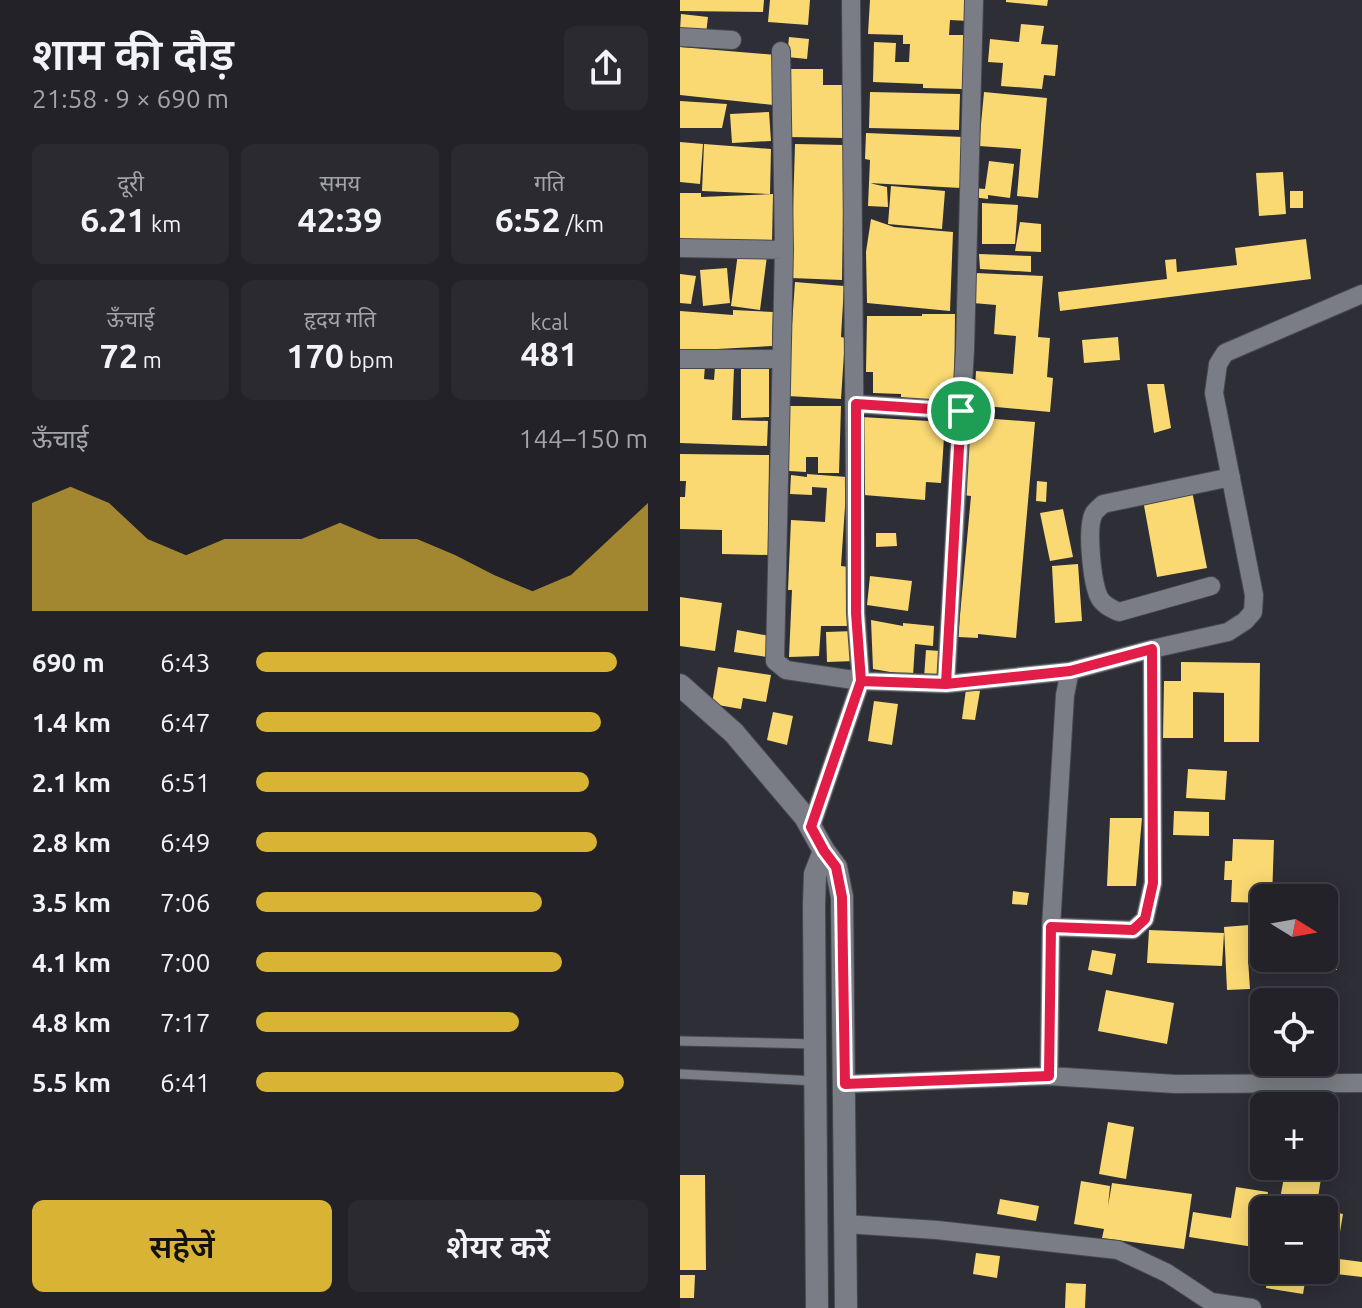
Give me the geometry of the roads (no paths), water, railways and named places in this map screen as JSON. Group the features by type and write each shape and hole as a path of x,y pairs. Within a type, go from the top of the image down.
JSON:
{"street":[{"path":"811,827 861,681 856,613 851,0"},
{"path":"946,684 961,411 974,0"},
{"path":"680,37 732,40"},
{"path":"781,51 784,250 775,661 786,670 861,681 946,684 1070,671 1228,632 1245,621 1253,612 1254,595 1214,393 1218,364 1225,353 1362,294"},
{"path":"680,248 784,250"},
{"path":"680,359 780,359"},
{"path":"856,404 961,411"},
{"path":"1211,586 1119,612 1110,608 1099,599 1089,529 1094,512 1103,504 1231,477"},
{"path":"1051,927 1133,930 1145,919 1153,883 1152,649"},
{"path":"1049,1076 1051,927 1065,695 1070,671"},
{"path":"680,685 734,733 805,817 836,867 842,897 846,1308"},
{"path":"817,1308 815,874 824,851"},
{"path":"845,1084 1049,1076 1175,1084 1362,1083"},
{"path":"845,1224 937,1230 1118,1250 1167,1273 1211,1302 1252,1308"}],"lane":[{"path":"680,1041 815,1044"},
{"path":"680,1074 816,1081"}]}
